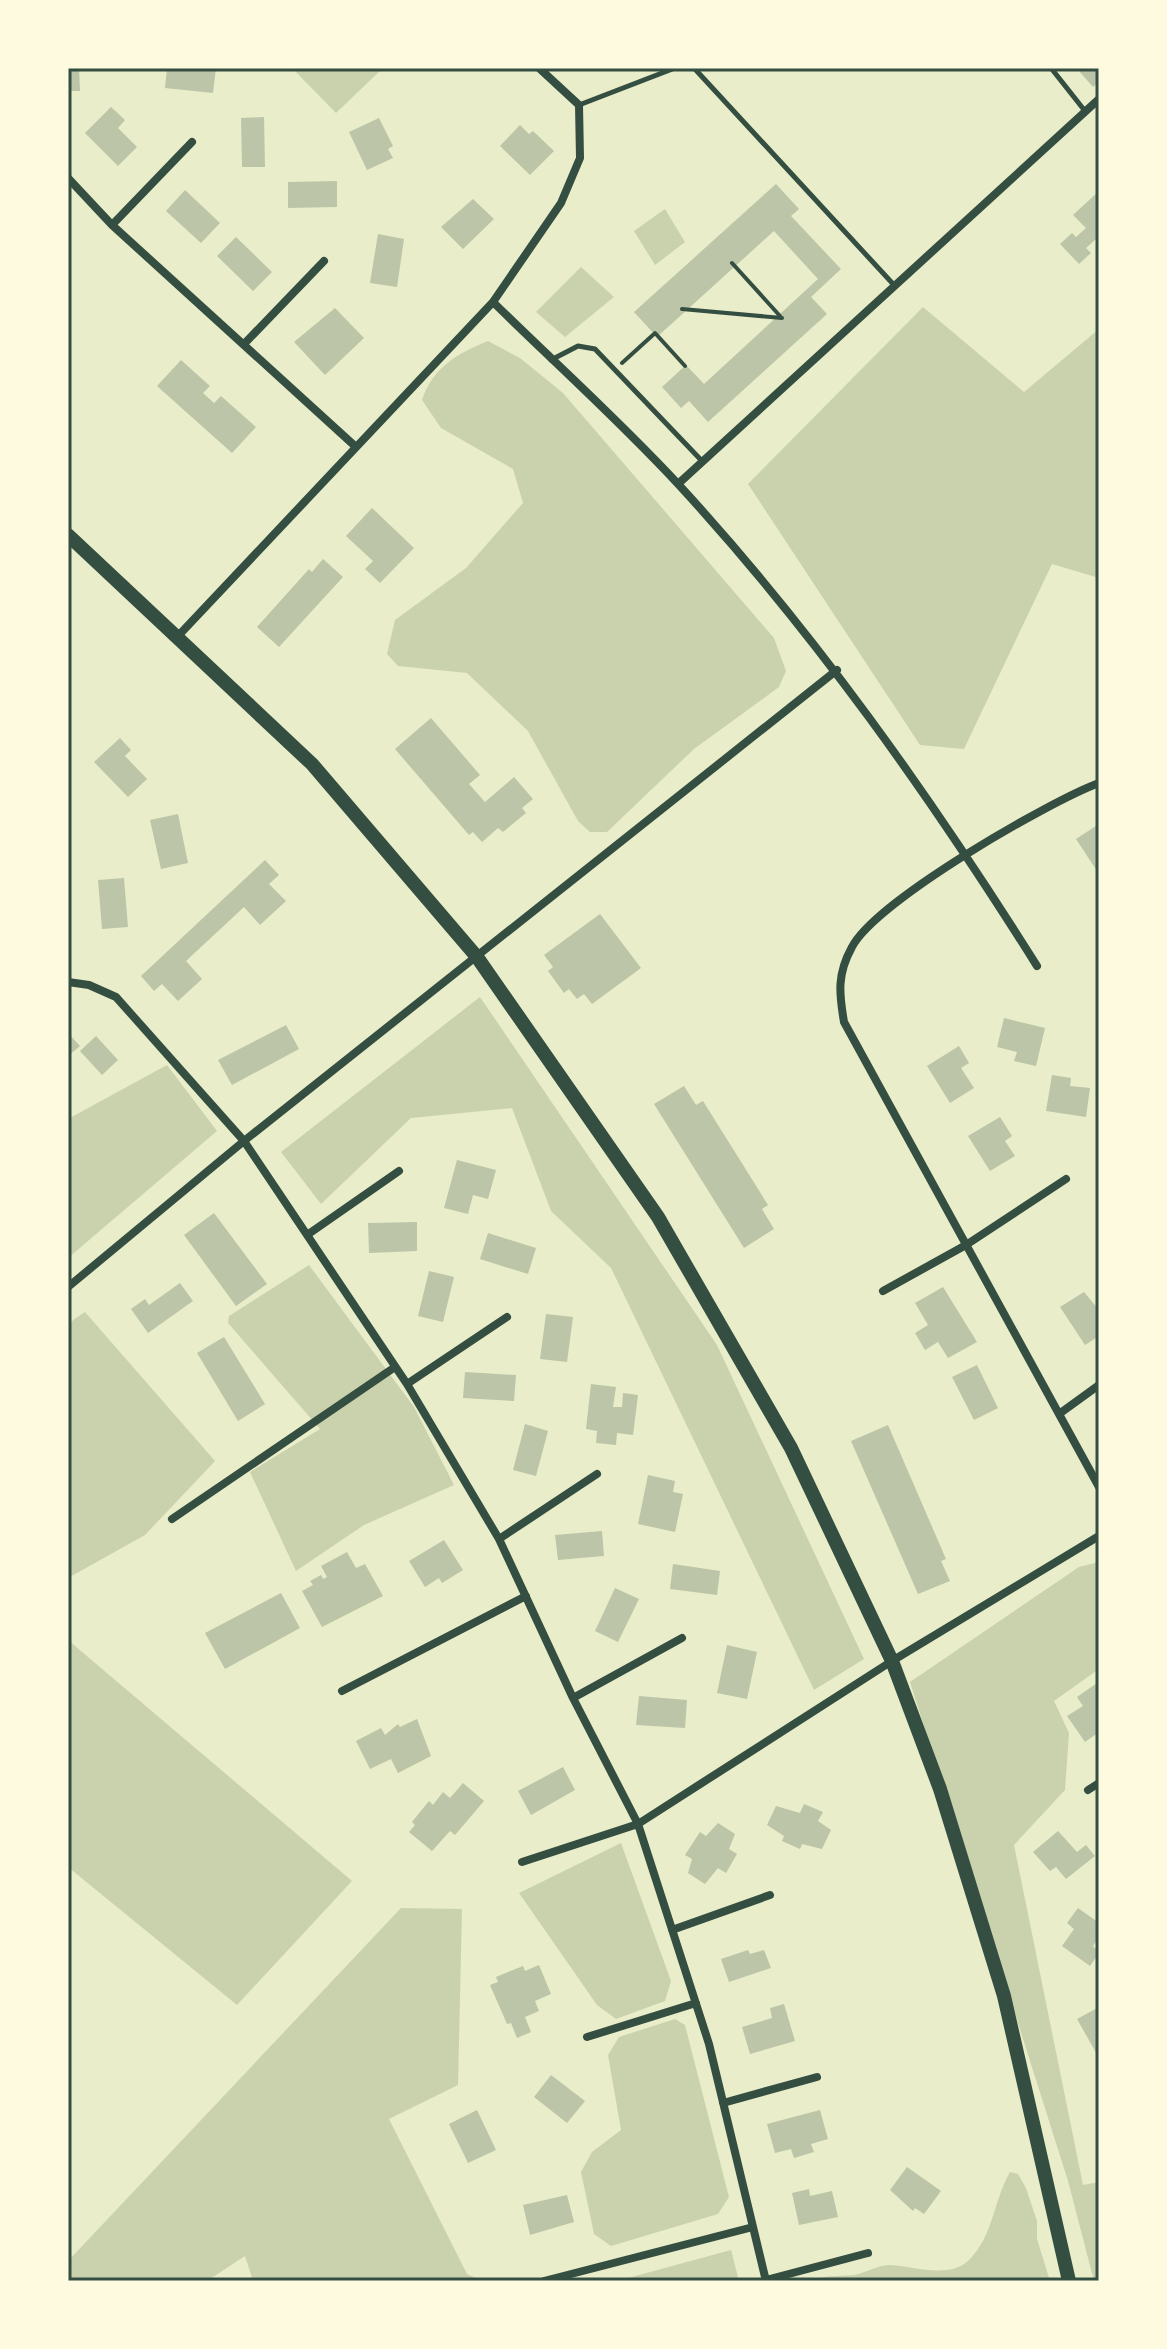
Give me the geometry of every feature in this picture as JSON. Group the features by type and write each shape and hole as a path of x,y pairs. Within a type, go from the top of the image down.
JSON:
{"street":[{"path":"179,635 493,302 561,203 580,158 579,105 539,68"},
{"path":"678,484 1099,99"},
{"path":"112,225 192,142"},
{"path":"68,178 112,225 356,447"},
{"path":"245,343 324,261"},
{"path":"493,302 678,484 837,670 966,853 1037,966"},
{"path":"68,535 179,635 312,764 477,957 658,1217 791,1448 892,1661 940,1789 1004,1996 1069,2281"},
{"path":"68,1287 244,1141 837,670"},
{"path":"1099,783 966,853 875,922 853,944 837,983 844,1022 1099,1487"},
{"path":"68,982 89,985 116,997 244,1141 407,1384 499,1539 573,1698 638,1824 696,2003 766,2281 868,2253"},
{"path":"307,1235 399,1171"},
{"path":"883,1291 966,1245 1066,1179"},
{"path":"407,1384 507,1317"},
{"path":"172,1519 395,1367"},
{"path":"1059,1414 1099,1385"},
{"path":"499,1539 597,1474"},
{"path":"522,1862 638,1824 892,1661 1099,1536"},
{"path":"342,1691 526,1596"},
{"path":"573,1698 682,1638"},
{"path":"1088,1790 1099,1783"},
{"path":"672,1930 770,1895"},
{"path":"587,2037 696,2003"},
{"path":"723,2103 817,2077"},
{"path":"544,2281 753,2227"}],"lane":[{"path":"579,105 675,68"},
{"path":"694,68 895,286"},
{"path":"1051,68 1085,111"},
{"path":"551,360 578,346 595,349 702,461"}],"path":[{"path":"682,309 782,318 732,263"},
{"path":"614,370 654,334 685,366"}],"green space":[{"path":"292,68 383,68 336,113"},
{"path":"665,209 685,242 655,265 634,231"},
{"path":"581,267 614,297 565,337 536,312"},
{"path":"923,307 1024,392 1099,329 1099,578 1052,564 964,749 920,745 748,484"},
{"path":"488,341 520,358 563,393 774,638 786,671 779,687 694,749 607,832 590,832 578,821 528,731 467,673 398,666 387,654 395,620 466,568 523,503 513,469 441,428 422,400 440,370"},
{"path":"480,997 717,1345 864,1659 814,1690 611,1268 551,1211 512,1108 411,1118 321,1204 281,1152"},
{"path":"167,1065 217,1131 68,1258 68,1119"},
{"path":"309,1265 414,1407 454,1485 364,1525 296,1571 250,1472 320,1429 228,1323 229,1316"},
{"path":"85,1312 215,1461 145,1535 68,1578 68,1329 73,1320"},
{"path":"1099,1562 1099,1669 1054,1701 1069,1733 1065,1790 1014,1845 1083,2185 1099,2182 1099,2281 1094,2281 1068,2181 910,1682 1079,1567"},
{"path":"68,1640 352,1881 237,2005 68,1867"},
{"path":"621,1843 671,1981 665,2001 616,2019 597,2005 519,1893"},
{"path":"401,1908 462,1909 458,2085 389,2119 467,2274 482,2281 253,2281 245,2256 207,2281 68,2281 68,2261"},
{"path":"675,2019 685,2025 729,2197 718,2214 611,2246 594,2234 581,2172 592,2152 621,2130 608,2055 619,2037"},
{"path":"1010,2172 1018,2174 1026,2188 1037,2221 1037,2239 1050,2281 812,2281 854,2275 885,2265 930,2270 960,2266 968,2261 983,2241"},
{"path":"731,2250 739,2281 617,2281"}],"building":[{"path":"68,68 79,68 80,91 68,91"},
{"path":"167,68 216,68 213,93 165,88"},
{"path":"1082,68 1099,68 1099,82 1093,87 1079,71"},
{"path":"111,107 125,120 118,128 137,147 118,166 85,133"},
{"path":"264,117 265,167 242,167 241,118"},
{"path":"379,118 393,146 388,149 393,158 367,170 349,132"},
{"path":"520,125 529,134 533,131 554,151 530,175 500,146"},
{"path":"337,181 337,207 288,208 288,182"},
{"path":"776,184 799,209 791,216 841,269 811,297 827,314 708,422 689,401 681,408 662,387 686,365 704,384 818,279 774,231 657,337 634,312"},
{"path":"185,190 220,223 201,243 166,211"},
{"path":"1099,191 1099,242 1096,239 1086,248 1091,253 1079,264 1060,244 1072,233 1076,237 1086,228 1073,215"},
{"path":"473,199 494,219 463,249 441,227"},
{"path":"378,234 404,239 397,287 370,283"},
{"path":"236,237 272,272 253,291 217,256"},
{"path":"335,308 364,338 325,375 294,342"},
{"path":"181,360 210,386 203,393 214,403 221,396 256,427 232,453 157,386"},
{"path":"372,508 414,548 380,583 365,569 373,561 346,536"},
{"path":"323,559 343,577 279,647 257,627 309,569 312,572"},
{"path":"431,718 480,775 469,784 485,802 514,777 533,799 522,808 526,813 503,832 498,828 482,842 473,832 469,835 395,749"},
{"path":"120,738 131,750 125,756 147,779 128,797 94,762"},
{"path":"178,814 188,863 161,869 150,820"},
{"path":"1099,824 1099,874 1076,839"},
{"path":"265,860 279,875 269,884 286,901 260,925 244,907 186,961 202,979 178,1001 162,984 154,991 141,976"},
{"path":"124,878 128,927 102,929 98,880"},
{"path":"600,914 641,968 592,1004 584,994 577,999 569,989 564,993 548,971 553,967 544,955"},
{"path":"1004,1018 1045,1028 1036,1066 1014,1061 1017,1052 997,1047"},
{"path":"286,1025 299,1049 232,1085 218,1060"},
{"path":"68,1033 80,1046 68,1056"},
{"path":"96,1036 118,1060 102,1075 80,1051"},
{"path":"959,1046 969,1063 961,1068 974,1088 950,1103 927,1066"},
{"path":"1052,1075 1071,1078 1070,1086 1090,1088 1086,1117 1046,1111"},
{"path":"684,1086 696,1105 703,1101 768,1205 762,1209 774,1229 744,1248 654,1104"},
{"path":"1000,1117 1012,1136 1005,1141 1015,1156 990,1171 968,1136"},
{"path":"457,1160 496,1170 488,1199 473,1195 468,1214 444,1208"},
{"path":"214,1213 267,1284 236,1306 184,1235"},
{"path":"417,1222 417,1251 369,1253 368,1223"},
{"path":"488,1233 536,1248 528,1274 480,1259"},
{"path":"429,1271 454,1277 443,1322 418,1316"},
{"path":"180,1283 193,1301 148,1333 131,1309 145,1299 149,1305"},
{"path":"943,1287 977,1342 948,1358 938,1342 925,1350 915,1333 928,1325 915,1303"},
{"path":"1084,1292 1099,1310 1099,1336 1085,1345 1060,1307"},
{"path":"546,1314 573,1317 567,1362 540,1359"},
{"path":"224,1337 265,1404 238,1421 197,1353"},
{"path":"977,1365 998,1408 974,1420 952,1377"},
{"path":"465,1372 516,1375 514,1401 463,1398"},
{"path":"591,1384 616,1387 613,1407 622,1407 623,1393 638,1395 633,1435 617,1433 616,1445 596,1443 597,1431 586,1429"},
{"path":"525,1424 548,1431 536,1476 513,1470"},
{"path":"888,1425 946,1559 941,1561 950,1581 918,1594 851,1441"},
{"path":"648,1475 675,1481 673,1492 683,1494 675,1532 638,1524"},
{"path":"602,1531 604,1556 558,1560 555,1535"},
{"path":"444,1540 463,1570 442,1583 439,1578 425,1587 409,1561"},
{"path":"347,1552 356,1568 365,1564 383,1596 322,1627 302,1591 313,1585 310,1581 321,1575 323,1579 327,1577 321,1566"},
{"path":"673,1564 720,1571 717,1595 670,1589"},
{"path":"615,1588 639,1599 618,1642 595,1631"},
{"path":"281,1593 300,1628 225,1669 205,1633"},
{"path":"727,1645 757,1652 747,1699 717,1693"},
{"path":"1097,1683 1099,1732 1085,1742 1067,1716 1083,1706 1077,1697"},
{"path":"639,1696 687,1700 685,1728 636,1725"},
{"path":"417,1719 431,1756 398,1773 391,1759 370,1769 356,1741 381,1728 385,1735 398,1724 400,1727"},
{"path":"563,1767 575,1790 531,1815 518,1791"},
{"path":"463,1783 484,1801 455,1835 450,1831 432,1851 409,1832 415,1825 412,1822 429,1801 433,1805 443,1792 450,1798"},
{"path":"804,1804 823,1812 818,1821 831,1830 822,1849 802,1844 800,1849 782,1841 784,1836 767,1825 776,1806 800,1813"},
{"path":"718,1823 735,1834 729,1849 737,1854 726,1873 718,1868 705,1884 688,1873 692,1859 685,1855 700,1832 706,1836"},
{"path":"1058,1831 1077,1852 1086,1845 1095,1856 1066,1879 1056,1867 1050,1871 1033,1852"},
{"path":"1078,1908 1099,1923 1099,1937 1093,1946 1099,1953 1090,1966 1062,1946 1074,1929 1067,1923"},
{"path":"748,1950 750,1954 764,1950 771,1968 729,1982 721,1959"},
{"path":"539,1965 551,1994 535,2001 539,2011 525,2017 531,2032 517,2038 511,2023 507,2024 490,1985 498,1982 496,1977 523,1966 525,1971"},
{"path":"784,2004 795,2041 750,2054 742,2027 772,2018 770,2008"},
{"path":"1099,2007 1099,2058 1077,2019"},
{"path":"551,2075 585,2101 567,2123 534,2097"},
{"path":"477,2110 496,2150 468,2163 449,2124"},
{"path":"820,2110 828,2139 811,2144 814,2152 794,2158 791,2149 775,2153 767,2124"},
{"path":"907,2167 941,2191 924,2214 915,2208 913,2211 890,2190"},
{"path":"809,2189 810,2196 832,2191 838,2217 799,2225 792,2193"},
{"path":"567,2195 574,2222 530,2235 523,2205"}]}
